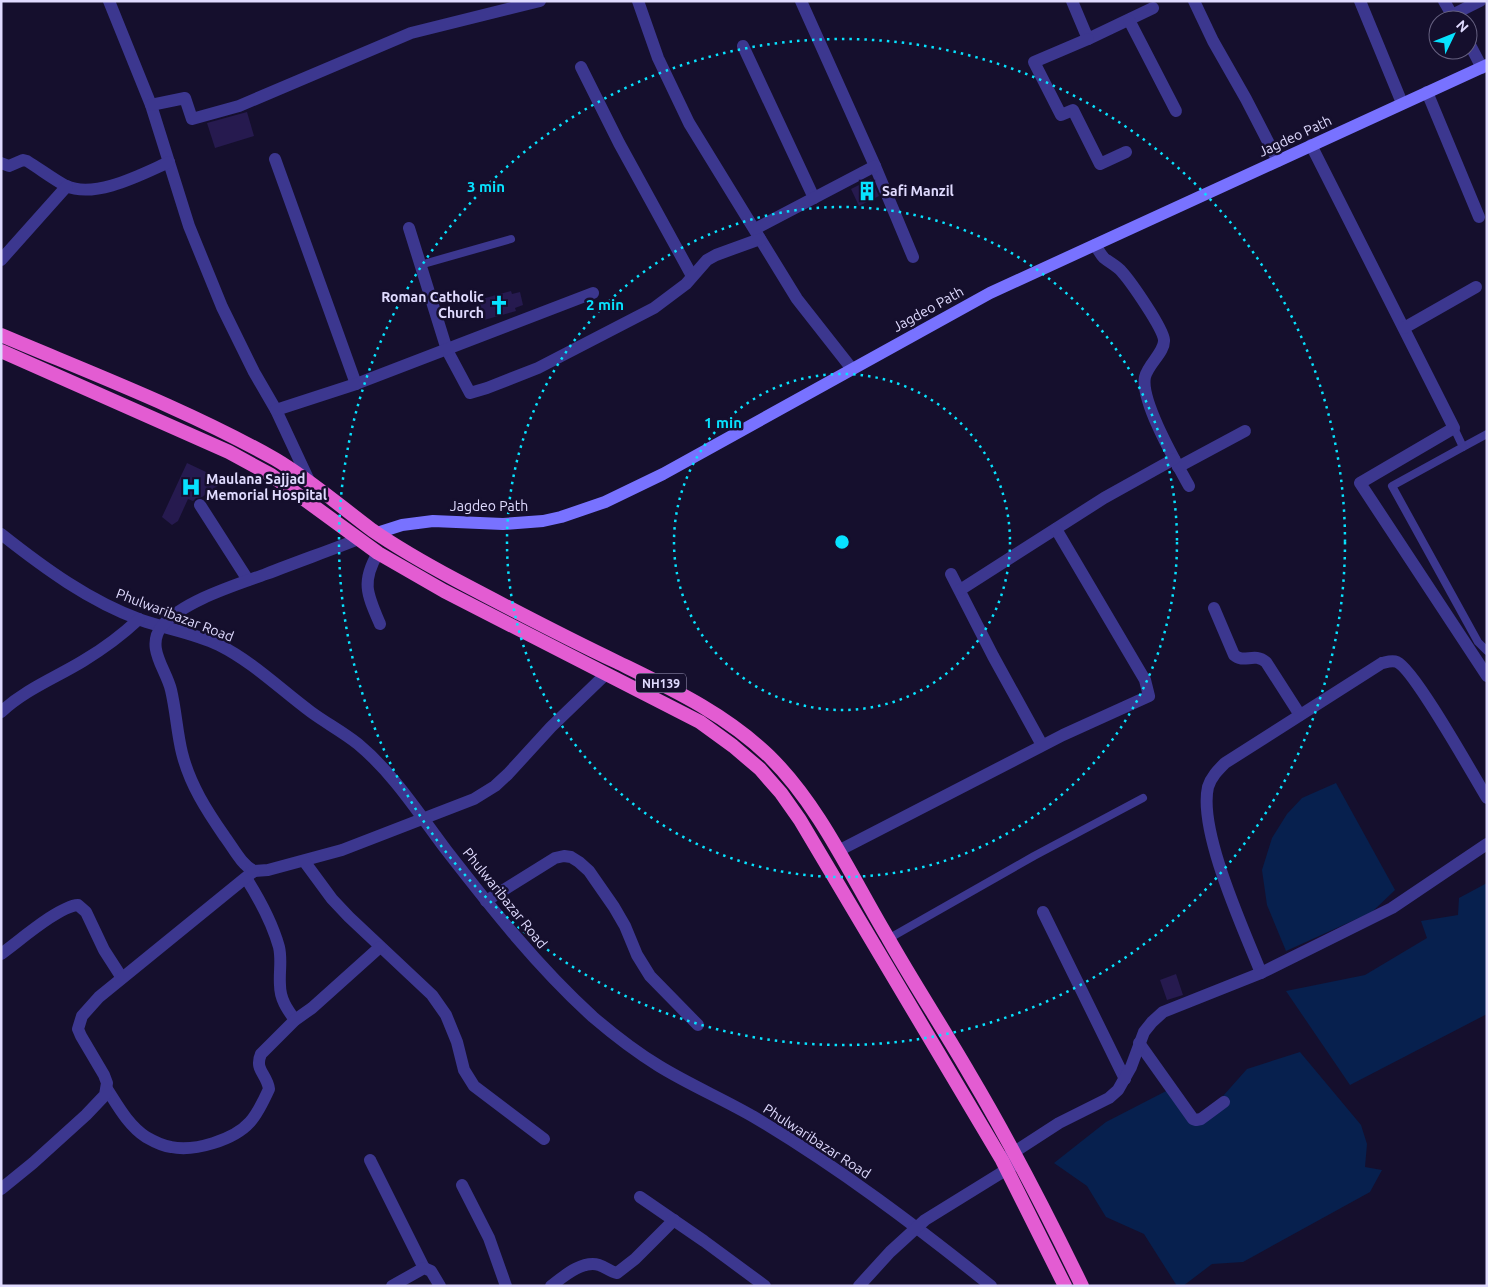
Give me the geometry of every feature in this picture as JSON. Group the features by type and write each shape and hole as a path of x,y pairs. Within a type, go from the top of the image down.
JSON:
{"highway":[{"name":"NH139","path":"1,335 141,394 236,438 280,462 377,533 452,578 709,709 743,734 770,758 793,784 838,850 888,939 990,1110 1065,1286"},
{"name":"NH139","path":"1,351 229,452 271,475 378,553 444,591 700,722 733,746 765,775 781,793 800,820 977,1118 1011,1161 1082,1286"},
{"path":"191,435 199,421"},
{"path":"563,652 568,638"},
{"path":"924,1028 938,1021"},
{"path":"977,1118 990,1110"}],"main road":[{"name":"Jagdeo Path","path":"377,533 402,525 433,521 503,524 543,521 605,502 663,474 990,293 1484,67"}],"street":[{"path":"109,1 151,105 190,226 222,307 254,372 276,410 311,485"},
{"path":"151,105 184,98 192,119 239,106 411,33 540,1"},
{"path":"638,1 655,51 672,89 713,163 797,299 852,369"},
{"path":"801,1 875,166 913,257"},
{"path":"1072,1 1088,39"},
{"path":"1194,1 1213,41 1278,161"},
{"path":"1360,1 1402,103"},
{"path":"1465,10 1480,1"},
{"path":"1126,152 1100,164 1073,110 1061,115 1034,62 1153,8"},
{"path":"1129,20 1176,111"},
{"path":"743,46 814,198"},
{"path":"581,67 619,143 692,276"},
{"path":"1427,92 1479,218"},
{"path":"1311,145 1454,428 1360,484 1487,676"},
{"path":"275,158 356,384"},
{"path":"1,163 10,166 23,160 27,161 67,186 91,190 107,186 169,162"},
{"path":"410,228 447,350 470,393 538,368 654,308 686,284 707,260 758,234 814,198 875,166"},
{"path":"1,260 67,186"},
{"path":"1095,245 1103,257 1122,272 1163,336 1163,346 1148,368 1145,387 1152,411 1189,486"},
{"path":"1404,328 1476,287"},
{"path":"276,410 356,384 593,293"},
{"path":"960,590 1104,498 1245,431"},
{"path":"200,505 248,580"},
{"path":"838,850 1042,745 1149,696 1145,680 1120,641 1056,529"},
{"name":"Phulwaribazar Road","path":"1,534 70,585 100,601 139,619 216,644 258,670 310,711 359,744 395,782 486,901 542,967 593,1017 657,1065 753,1117 825,1162 917,1227 991,1286"},
{"path":"294,1020 282,997 279,948 269,918 250,875 199,797 186,768 170,688 157,657 157,637 162,627 187,607 205,598 359,539"},
{"path":"378,553 370,567 367,582 370,601 380,624"},
{"path":"951,574 1042,745"},
{"path":"1214,608 1234,655 1240,659 1259,657 1266,662 1300,715"},
{"path":"1,712 24,694 108,645 139,619"},
{"path":"1261,973 1224,876 1207,817 1208,786 1215,773 1226,763 1382,664 1388,661 1398,662 1421,689 1487,798"},
{"path":"380,948 312,1008 294,1020 261,1054 258,1061 259,1066 268,1082 269,1089 255,1115 244,1128 222,1140 185,1148 171,1148 147,1137 127,1119 107,1089 104,1075 78,1029 82,1016 108,989 250,875 342,850 462,804 495,786 520,762 551,727 606,674"},
{"path":"859,1286 890,1252 917,1227 1011,1161 1059,1123 1109,1098 1118,1090 1125,1079 1139,1043 1152,1022 1163,1012 1261,973 1392,908 1487,844"},
{"path":"486,901 555,858 571,857 579,862 600,886 614,907 625,926 637,955 650,976 698,1025"},
{"path":"304,861 338,905 380,948 423,985 438,1002 457,1042 464,1070 474,1086 544,1139"},
{"path":"1,954 62,910 78,905 86,912 104,950 122,978"},
{"path":"1042,912 1125,1079"},
{"path":"1139,1043 1193,1119 1201,1119 1224,1102"},
{"path":"1,1189 86,1115 107,1089"},
{"path":"370,1160 424,1268 431,1271 440,1286"},
{"path":"462,1185 489,1238 506,1285"},
{"path":"640,1197 765,1286"},
{"path":"551,1286 581,1266 590,1264 598,1264 617,1273 635,1259 674,1220"},
{"path":"392,1286 424,1268"}],"lane":[{"path":"420,265 511,239"},
{"path":"1454,428 1463,447"},
{"path":"1487,434 1392,486 1478,642 1487,651"},
{"path":"888,939 1042,852 1143,798"}],"water":[{"path":"1336,783 1395,890 1372,912 1286,951 1267,905 1262,870 1272,838 1287,814 1302,798"},
{"path":"1487,883 1487,1014 1350,1085 1286,991 1365,975 1427,938 1421,921 1458,915 1459,898"},
{"path":"1300,1052 1361,1125 1367,1144 1365,1167 1382,1170 1370,1192 1243,1262 1212,1264 1183,1286 1177,1286 1144,1234 1106,1217 1087,1186 1054,1163 1106,1122 1172,1088 1193,1118 1215,1105 1247,1069"}],"building":[{"path":"247,112 254,136 215,148 207,123"},
{"name":"Safi Manzil","path":"871,179 879,196 859,206 851,189"},
{"path":"511,291 512,294 520,292 523,305 515,308 516,311 484,320 478,300"},
{"path":"187,463 225,481 202,497 196,498 193,501 188,499 178,521 172,525 162,517"},
{"path":"1176,974 1183,995 1167,1000 1160,980"}],"place":[{"name":"Safi Manzil","path":"867,191"},
{"name":"Roman Catholic Church","path":"499,305"},
{"name":"Maulana Sajjad Memorial Hospital","path":"191,487"}]}
